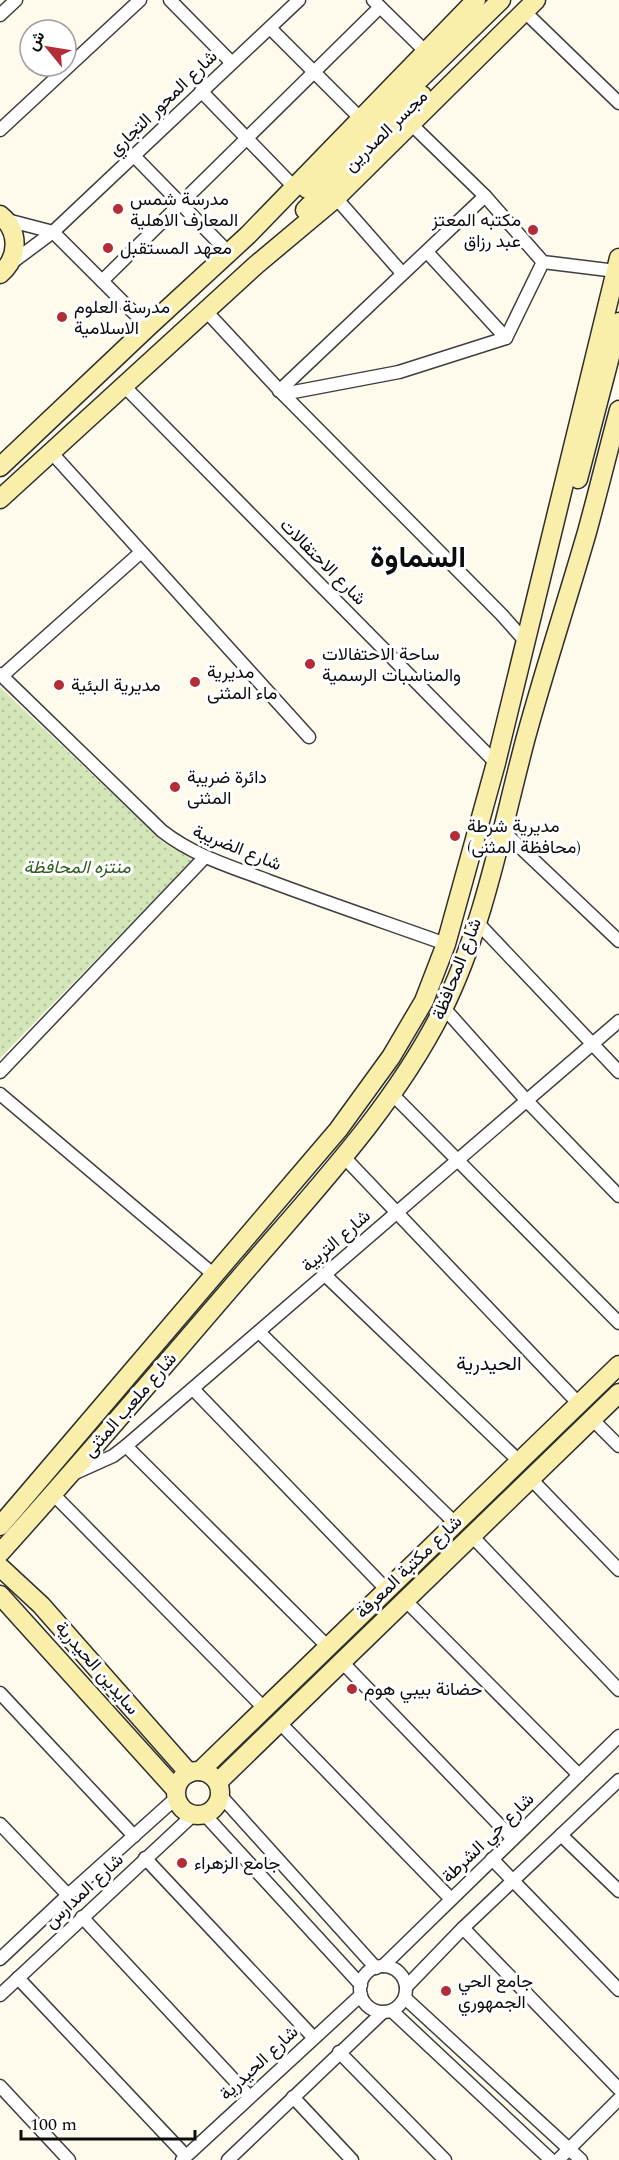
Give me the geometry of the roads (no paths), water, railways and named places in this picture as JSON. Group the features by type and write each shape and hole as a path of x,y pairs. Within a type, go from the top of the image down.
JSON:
{"main road":[{"path":"0,467 248,235 476,0"},
{"name":"مجسر الصدرين","path":"0,499 256,266 298,217 501,0"},
{"path":"324,191 411,124 527,4"},
{"name":"مجسر الصدرين","path":"248,235 324,191 527,4"},
{"path":"3,217 13,230 15,241 14,252 3,272"},
{"path":"527,633 617,265"},
{"path":"556,632 561,565 619,322"},
{"path":"527,633 561,565 619,367"},
{"path":"556,632 586,533 619,410"},
{"name":"شارع المحافظة","path":"258,1256 343,1156 391,1093 420,1052 444,1008 476,921 503,831 556,632"},
{"name":"شارع المحافظة","path":"243,1242 338,1130 391,1058 424,1001 446,944 496,763 527,633"},
{"path":"243,1242 258,1256"},
{"name":"شارع ملعب المثنى","path":"0,1526 243,1242"},
{"name":"شارع ملعب المثنى","path":"0,1553 258,1256"},
{"name":"شارع مكتبة المعرفة","path":"194,1772 328,1647 619,1365"},
{"name":"شارع مكتبة المعرفة","path":"219,1789 279,1722 619,1393"},
{"name":"سايدين الحيدرية","path":"0,1567 41,1605 194,1772"},
{"name":"سايدين الحيدرية","path":"0,1595 176,1794"},
{"path":"194,1772 207,1772 219,1789 216,1808 199,1815 182,1809 176,1794 180,1780 194,1772"}],"street":[{"path":"0,15 16,0"},
{"path":"0,130 140,0"},
{"path":"170,0 231,62"},
{"name":"شارع المحور التجاري","path":"3,272 53,232 299,0"},
{"path":"102,281 313,72 376,3 425,51"},
{"path":"527,4 619,103"},
{"path":"270,28 360,118"},
{"path":"201,91 294,187"},
{"path":"411,124 485,196 543,261 617,265"},
{"path":"134,156 229,253"},
{"path":"324,191 402,273"},
{"path":"281,392 402,273 485,196"},
{"path":"3,217 53,232 148,327"},
{"path":"427,252 506,338"},
{"path":"281,392 399,372 506,338 543,261"},
{"path":"206,311 281,392 485,598 527,633"},
{"name":"شارع الاحتفالات","path":"124,386 496,763"},
{"path":"51,452 140,553 309,737"},
{"path":"1,675 140,553"},
{"name":"شارع الضريبة","path":"1,675 162,831 176,841 205,857 446,944"},
{"path":"503,831 619,940"},
{"path":"0,1072 205,857"},
{"path":"476,921 619,1072"},
{"path":"444,1008 527,1101 619,1196"},
{"name":"شارع التربية","path":"69,1476 113,1456 126,1446 619,1021"},
{"path":"391,1093 619,1323"},
{"path":"0,1094 213,1275"},
{"path":"343,1156 580,1405"},
{"path":"325,1275 520,1462"},
{"path":"259,1332 455,1522"},
{"path":"193,1389 386,1589"},
{"path":"592,1419 619,1446"},
{"path":"126,1446 328,1647"},
{"path":"530,1478 619,1570"},
{"path":"53,1494 264,1708"},
{"path":"471,1536 619,1690"},
{"path":"405,1600 579,1775"},
{"path":"342,1662 513,1839"},
{"path":"0,1693 134,1836"},
{"path":"279,1722 451,1899"},
{"name":"شارع حي الشرطة","path":"379,1967 619,1736"},
{"path":"237,2157 292,2097 339,2052 387,2012 402,2003 406,1992 463,1929 619,1780"},
{"path":"219,1789 379,1967 396,1970 405,1980 406,1992 581,2160"},
{"name":"شارع المدارس","path":"0,1958 134,1836 176,1794"},
{"path":"199,1815 361,1990 368,2007 387,2012 551,2160"},
{"name":"شارع المدارس","path":"0,1995 146,1858 199,1815"},
{"path":"0,1824 68,1895"},
{"path":"561,1835 619,1891"},
{"path":"146,1858 314,2037"},
{"path":"492,1859 619,1990"},
{"path":"82,1917 249,2096"},
{"path":"463,1929 619,2089"},
{"path":"361,1990 366,1974 379,1967"},
{"path":"18,1978 184,2158"},
{"name":"شارع الحيدرية","path":"184,2158 361,1990"},
{"path":"339,2052 445,2160"},
{"path":"0,2086 69,2160"},
{"path":"292,2097 352,2160"},
{"path":"558,2160 619,2099"}],"place":[{"name":"مدرسة شمس المعارف الاهلية","path":"118,209"},
{"name":"مكتبه المعتز عبد رزاق","path":"533,230"},
{"name":"معهد المستقبل","path":"108,248"},
{"name":"مدرسة العلوم الاسلامية","path":"62,317"},
{"name":"ساحة الاحتفالات والمناسبات الرسمية","path":"310,664"},
{"name":"مديرية ماء المثنى","path":"195,682"},
{"name":"مديرية البئية","path":"59,685"},
{"name":"دائرة ضريبة المثنى","path":"175,787"},
{"name":"مديرية شرطة (محافظة المثنى)","path":"455,836"},
{"name":"حضانة بيبي هوم","path":"352,1689"},
{"name":"جامع الزهراء","path":"182,1863"},
{"name":"جامع الحي الجمهوري","path":"446,1991"}],"district":[{"name":"السماوة","path":"418,558"},
{"name":"الحيدرية","path":"489,1364"}],"park label":[{"name":"منتزه المحافظة","path":"77,867"}]}
